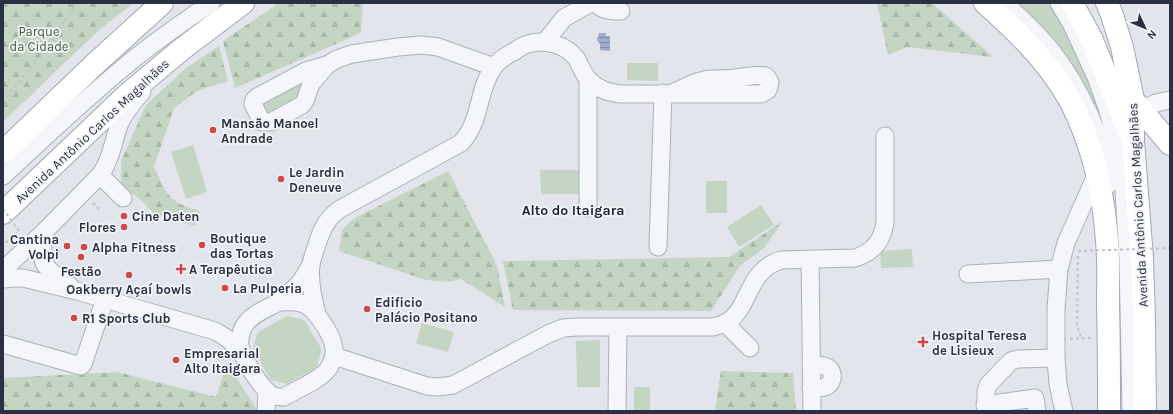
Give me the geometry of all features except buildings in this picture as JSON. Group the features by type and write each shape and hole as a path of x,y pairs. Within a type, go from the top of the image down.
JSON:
{"main road":[{"name":"Avenida Antônio Carlos Magalhães","path":"3,213 127,95 182,49 243,3"},
{"path":"985,3 1019,35 1043,62 1061,86 1078,116 1089,145 1097,173 1107,243 1109,411"},
{"path":"1072,3 1091,38 1133,141"},
{"name":"Avenida Antônio Carlos Magalhães","path":"1107,3 1122,48 1137,105 1133,141 1142,266 1145,411"},
{"path":"3,152 160,4"},
{"path":"1137,105 1170,144"}],"street":[{"path":"3,176 103,84 166,34 211,3"},
{"path":"3,203 86,128 160,57 228,3"},
{"path":"545,42 562,10 591,3"},
{"path":"595,3 604,10 621,11"},
{"path":"1005,3 1045,43 1061,64 1080,96 1094,128 1105,160 1111,206 1117,411"},
{"path":"1059,3 1071,23 1096,77 1122,159 1128,259 1131,411"},
{"path":"216,331 251,318 279,302 300,283 311,264 325,223 332,215 340,209 461,143 472,128 485,86 494,67 507,55 526,44 536,42 545,42 562,47 569,52 576,58 588,80 602,90 620,94 667,93 658,247"},
{"path":"327,65 337,59 370,50 421,45 438,47 494,67"},
{"name":"Avenida Antônio Carlos Magalhães","path":"3,270 45,231 100,175 106,166 120,124 132,104 182,49"},
{"path":"588,80 588,208"},
{"path":"1137,105 1170,100"},
{"path":"334,356 427,386 438,387 453,385 534,341 563,328 713,328 732,318 755,279 762,270 772,263 781,260 855,258 863,255 872,248 884,232 885,136"},
{"path":"1064,411 1058,384 1056,358 1058,269 1066,243 1097,173"},
{"path":"100,175 123,198"},
{"path":"45,231 41,246 41,256 44,263 54,275 77,291"},
{"path":"810,259 811,366 824,366 828,368 833,375 828,386 811,388 812,411"},
{"path":"3,279 22,278 77,291 216,331 234,343 260,384 267,391 274,396 284,397 322,376 334,356 333,343 318,314 313,297 310,277 311,264"},
{"path":"968,274 1058,269"},
{"path":"3,344 81,366 105,299"},
{"path":"279,302 301,303 310,307 318,314"},
{"path":"242,354 239,340 244,325 251,318"},
{"path":"725,323 750,348"},
{"path":"617,411 618,327"},
{"path":"1037,411 1035,398 986,408 986,392 988,385 1011,362 1018,359 1056,358"},
{"path":"266,411 267,391"}],"path":[{"path":"3,101 37,60 77,3"},
{"path":"3,209 19,230 3,245"},
{"path":"1081,338 1077,325 1078,251 1170,248"},
{"path":"1170,377 1170,401"}],"green space":[{"name":"Parque da Cidade","path":"3,3 134,3 100,29 3,122"},
{"path":"279,3 363,3 361,33 235,88 223,41"},
{"path":"877,3 932,3 993,57 907,47 888,55"},
{"path":"1013,3 1053,3 1079,51 1116,157"},
{"path":"219,46 228,81 197,91 174,108 154,167 166,191 175,201 189,208 200,211 195,226 154,214 141,200 121,185 121,161 146,105 186,68"},
{"path":"627,63 658,63 658,81 627,80"},
{"path":"304,78 301,97 268,117 258,101"},
{"path":"193,145 207,192 186,199 171,152"},
{"path":"540,170 582,170 582,194 541,194"},
{"path":"448,171 497,265 505,307 461,279 449,282 426,280 339,251 342,230 353,219"},
{"path":"706,181 727,181 727,213 706,213"},
{"path":"761,205 774,225 739,247 727,227"},
{"path":"783,221 764,248 740,266 711,311 513,310 503,261 729,257"},
{"path":"912,249 913,267 881,268 880,251"},
{"path":"288,316 304,320 321,348 319,359 314,369 286,384 271,380 269,378 253,348 257,334 260,331"},
{"path":"422,323 454,332 448,352 416,343"},
{"path":"600,340 600,387 577,387 576,341"},
{"path":"227,363 258,411 3,411 3,378 117,372 216,397"},
{"path":"721,371 793,373 796,411 711,411 715,410"},
{"path":"634,387 650,387 650,411 634,411"}],"water":[{"path":"599,33 606,33 606,36 610,36 610,51 600,50 600,44 597,40"}],"place":[{"name":"Mansão Manoel Andrade","path":"213,130"},
{"name":"Le Jardin Deneuve","path":"281,179"},
{"name":"Cine Daten","path":"124,216"},
{"name":"Flores","path":"124,227"},
{"name":"Boutique das Tortas","path":"202,245"},
{"name":"Cantina Volpi","path":"67,246"},
{"name":"Alpha Fitness","path":"84,247"},
{"name":"Festão","path":"81,257"},
{"name":"A Terapêutica","path":"181,269"},
{"name":"Oakberry Açaí bowls","path":"129,275"},
{"name":"La Pulperia","path":"225,288"},
{"name":"Edificio Palácio Positano","path":"367,309"},
{"name":"R1 Sports Club","path":"74,318"},
{"name":"Hospital Teresa de Lisieux","path":"923,342"},
{"name":"Empresarial Alto Itaigara","path":"176,360"}],"district":[{"name":"Alto do Itaigara","path":"573,210"}]}
